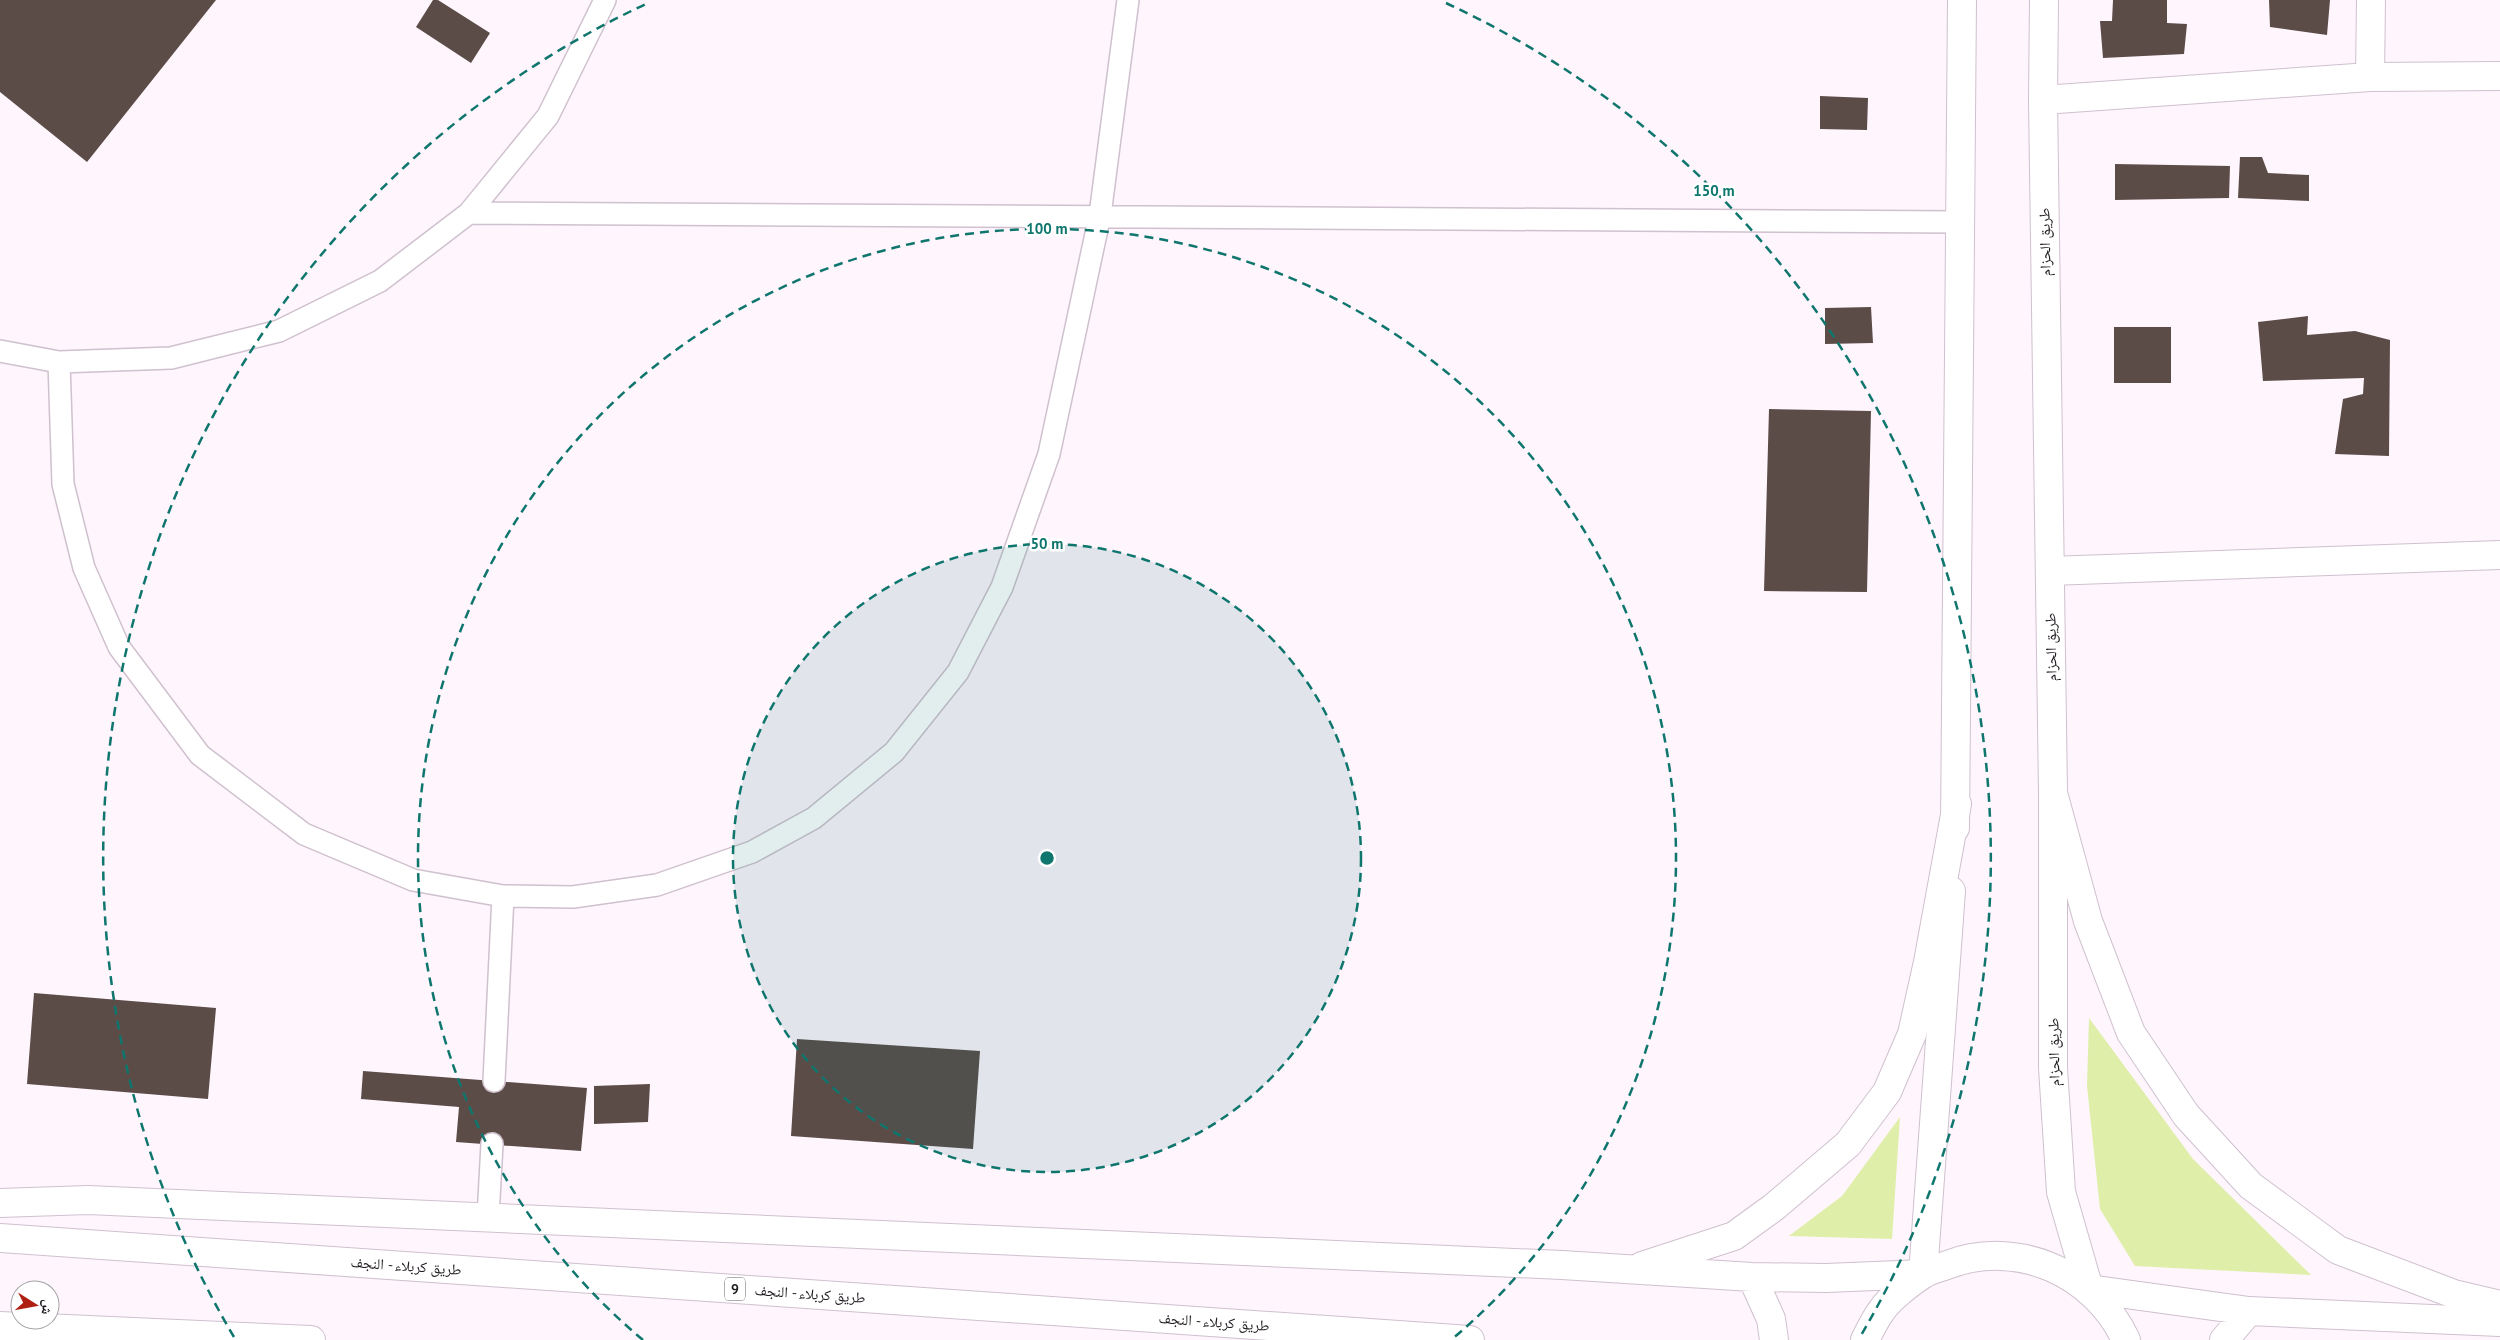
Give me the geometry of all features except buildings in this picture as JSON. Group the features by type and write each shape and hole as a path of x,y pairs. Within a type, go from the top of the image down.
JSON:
{"main road":[{"path":"1865,1340 1882,1309 1923,1274 1957,804 1962,0"},
{"name":"طريق الحزام","path":"2044,0 2043,100 2053,793 2054,1068 2061,1192 2089,1289"},
{"path":"2370,77 2371,0"},
{"path":"2043,100 2370,77 2500,76"},
{"path":"2050,571 2500,555"},
{"path":"2053,793 2088,921 2131,1033 2186,1115 2251,1186 2338,1250 2454,1294 2500,1305"},
{"path":"1625,1271 1734,1236 1774,1207 1848,1144 1887,1092 1912,1034 1928,962 1957,804"},
{"path":"0,1203 88,1200 1562,1265 1625,1271 1752,1277 1826,1278 1923,1274 1965,1258 2008,1256 2052,1266 2089,1289 2118,1322 2126,1340"},
{"name":"طريق کربلاء - النجف","path":"0,1238 1470,1340"},
{"path":"1752,1277 1771,1318 1774,1340"},
{"path":"2089,1289 2249,1311 2500,1322"},
{"path":"2224,1340 2249,1311"},
{"path":"0,1326 311,1340"}],"lane":[{"path":"0,351 58,362 171,358 279,331 380,281 469,213 548,116 605,0"},
{"path":"58,362 62,484 84,568 119,647 200,755 304,834 413,880 502,896 573,898 658,885 752,852 814,818 894,752 958,672 1002,587 1049,454 1100,215 1128,0"},
{"path":"469,213 1100,215 1961,222"},
{"path":"494,1081 502,896"},
{"path":"488,1217 492,1144"}],"green space":[{"path":"2089,1018 2193,1159 2311,1275 2135,1266 2100,1209 2087,1086"},
{"path":"1900,1117 1892,1239 1789,1236 1842,1196"}]}
